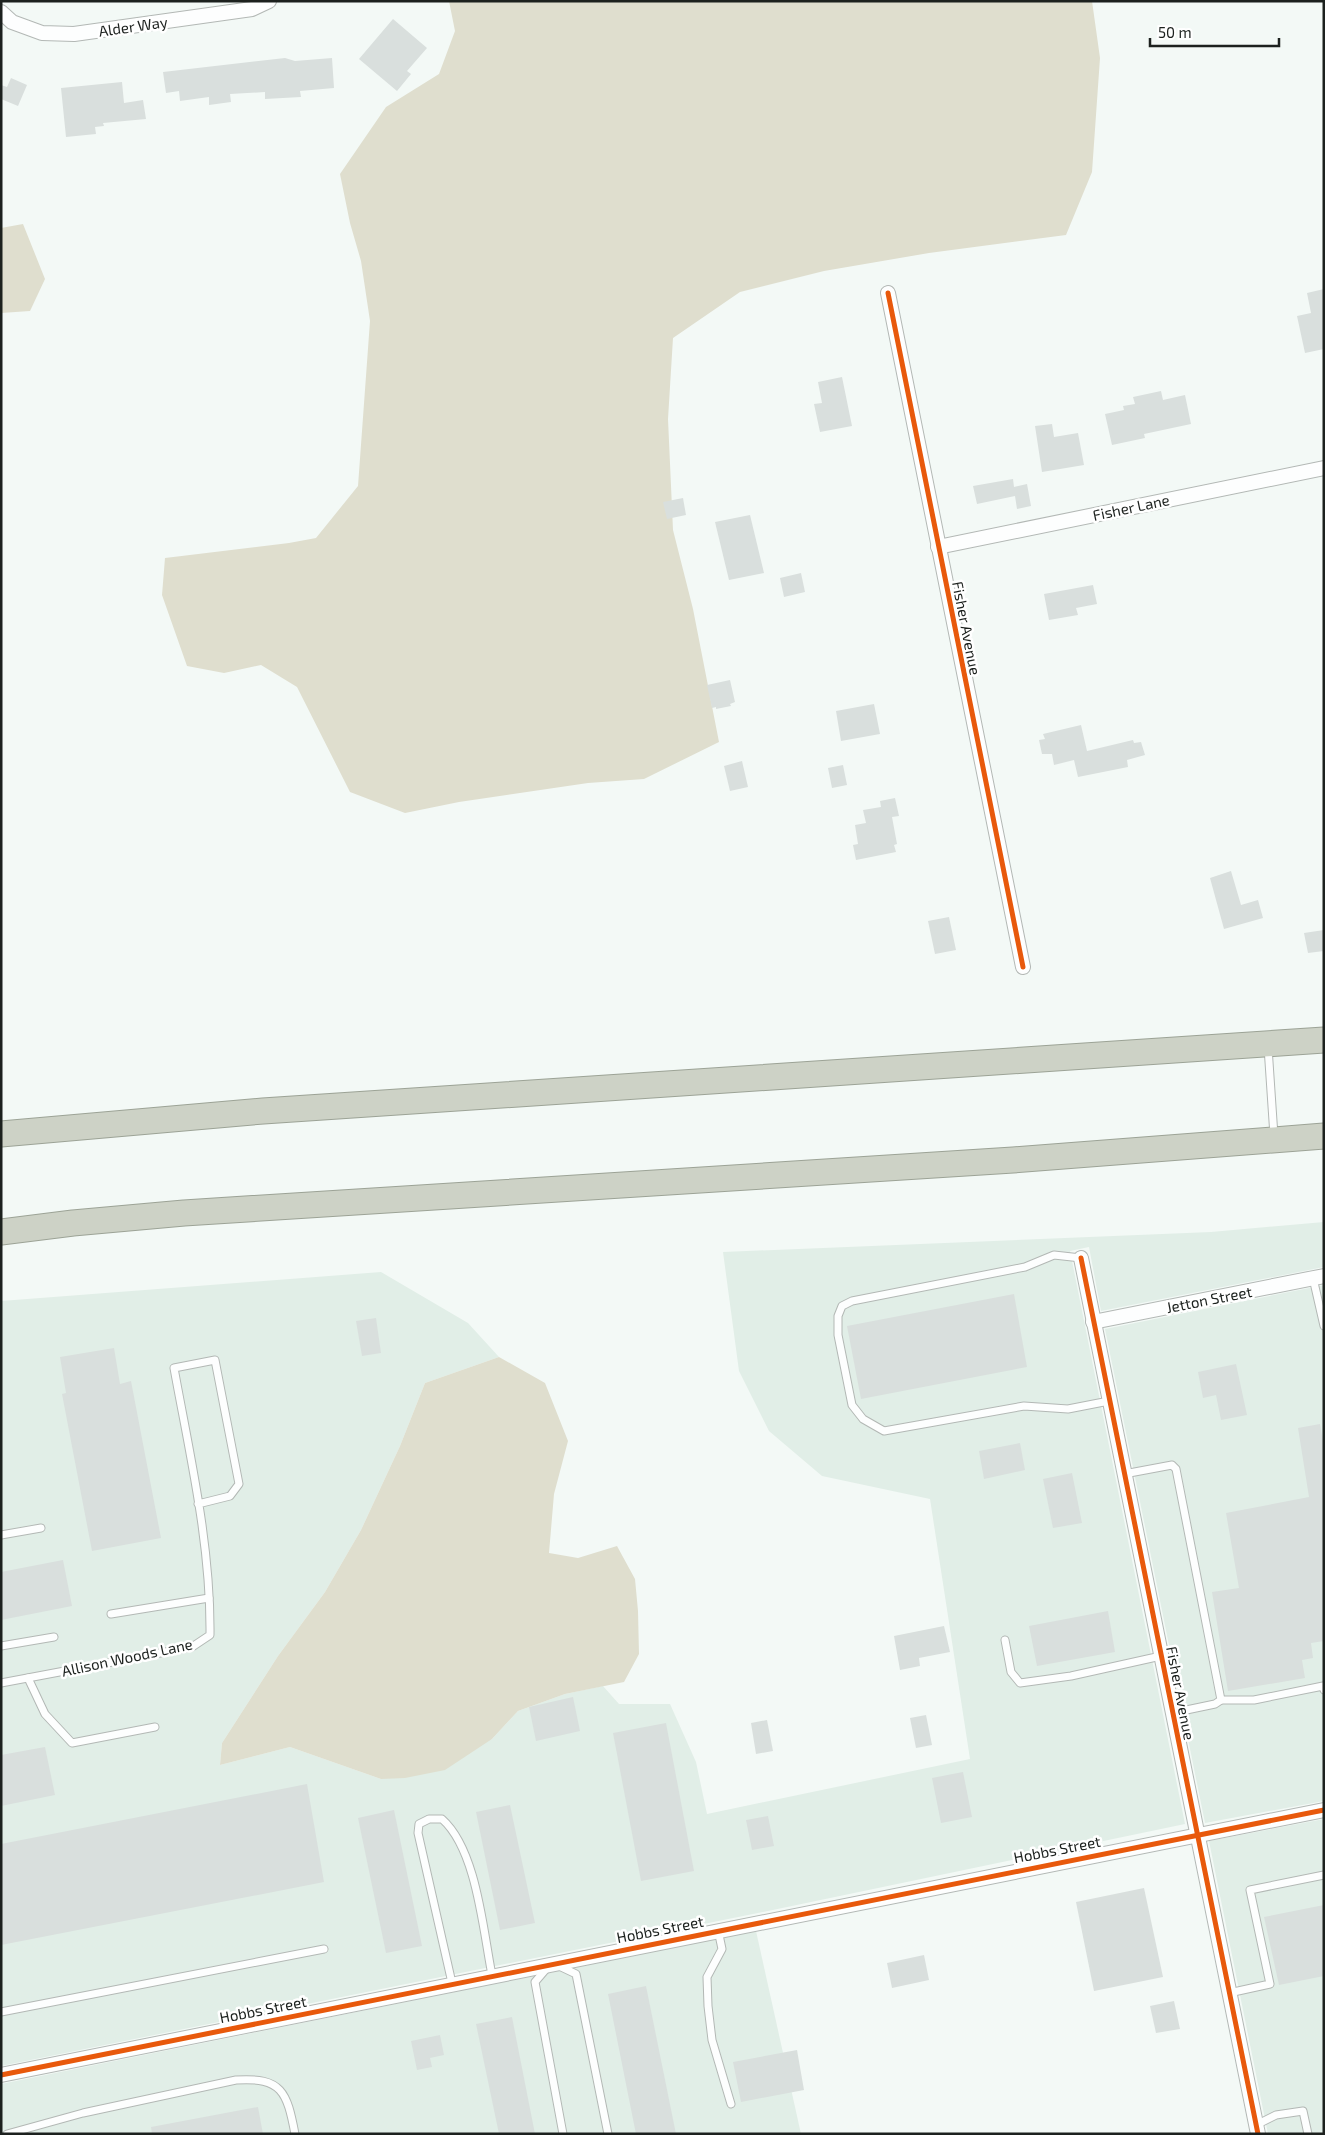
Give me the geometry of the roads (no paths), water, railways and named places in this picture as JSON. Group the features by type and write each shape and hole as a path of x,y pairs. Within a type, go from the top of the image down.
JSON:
{"highway":[{"path":"1,1134 263,1110 1324,1040"},
{"path":"1,1232 73,1223 184,1213 1014,1160 1324,1136"}],"street":[{"name":"Alder Way","path":"1,12 12,22 42,33 74,34 252,9 269,1"},
{"name":"Fisher Avenue","path":"888,293 1023,967"},
{"name":"Fisher Lane","path":"938,547 1324,468"},
{"name":"Fisher Avenue","path":"1081,1258 1257,2129"},
{"name":"Jetton Street","path":"1093,1322 1318,1277"},
{"name":"Hobbs Street","path":"1,2075 492,1975 1324,1810"}],"lane":[{"path":"1267,1044 1274,1139"},
{"path":"1081,1258 1054,1255 1025,1267 852,1301 842,1306 838,1316 838,1334 852,1406 863,1419 884,1431 1024,1406 1068,1409 1109,1401"},
{"path":"1318,1277 1324,1326"},
{"name":"Allison Woods Lane","path":"1,1683 192,1647 210,1635 204,1533 198,1504 174,1368 215,1360 239,1484 230,1496 198,1504"},
{"path":"1124,1474 1172,1465 1176,1469 1221,1700"},
{"path":"1,1535 41,1528"},
{"path":"111,1614 209,1598"},
{"path":"1,1646 54,1637"},
{"path":"1005,1640 1010,1672 1020,1683 1071,1676 1161,1656"},
{"path":"28,1678 45,1714 72,1743 155,1727"},
{"path":"1172,1713 1215,1704 1221,1700 1254,1700 1323,1686 1324,1690"},
{"path":"452,1984 418,1833 418,1824 429,1819 442,1819 450,1826 461,1843 471,1870 492,1975"},
{"path":"1229,1992 1270,1984 1250,1890 1324,1875"},
{"path":"718,1930 722,1949 707,1977 708,2006 712,2040 731,2104"},
{"path":"1,2012 324,1949"},
{"path":"563,2134 535,1982 553,1963 576,1974 608,2134"},
{"path":"7,2134 84,2113 236,2080 263,2079 274,2083 287,2101 295,2134"},
{"path":"1257,2129 1276,2116 1303,2111 1308,2134"}]}
